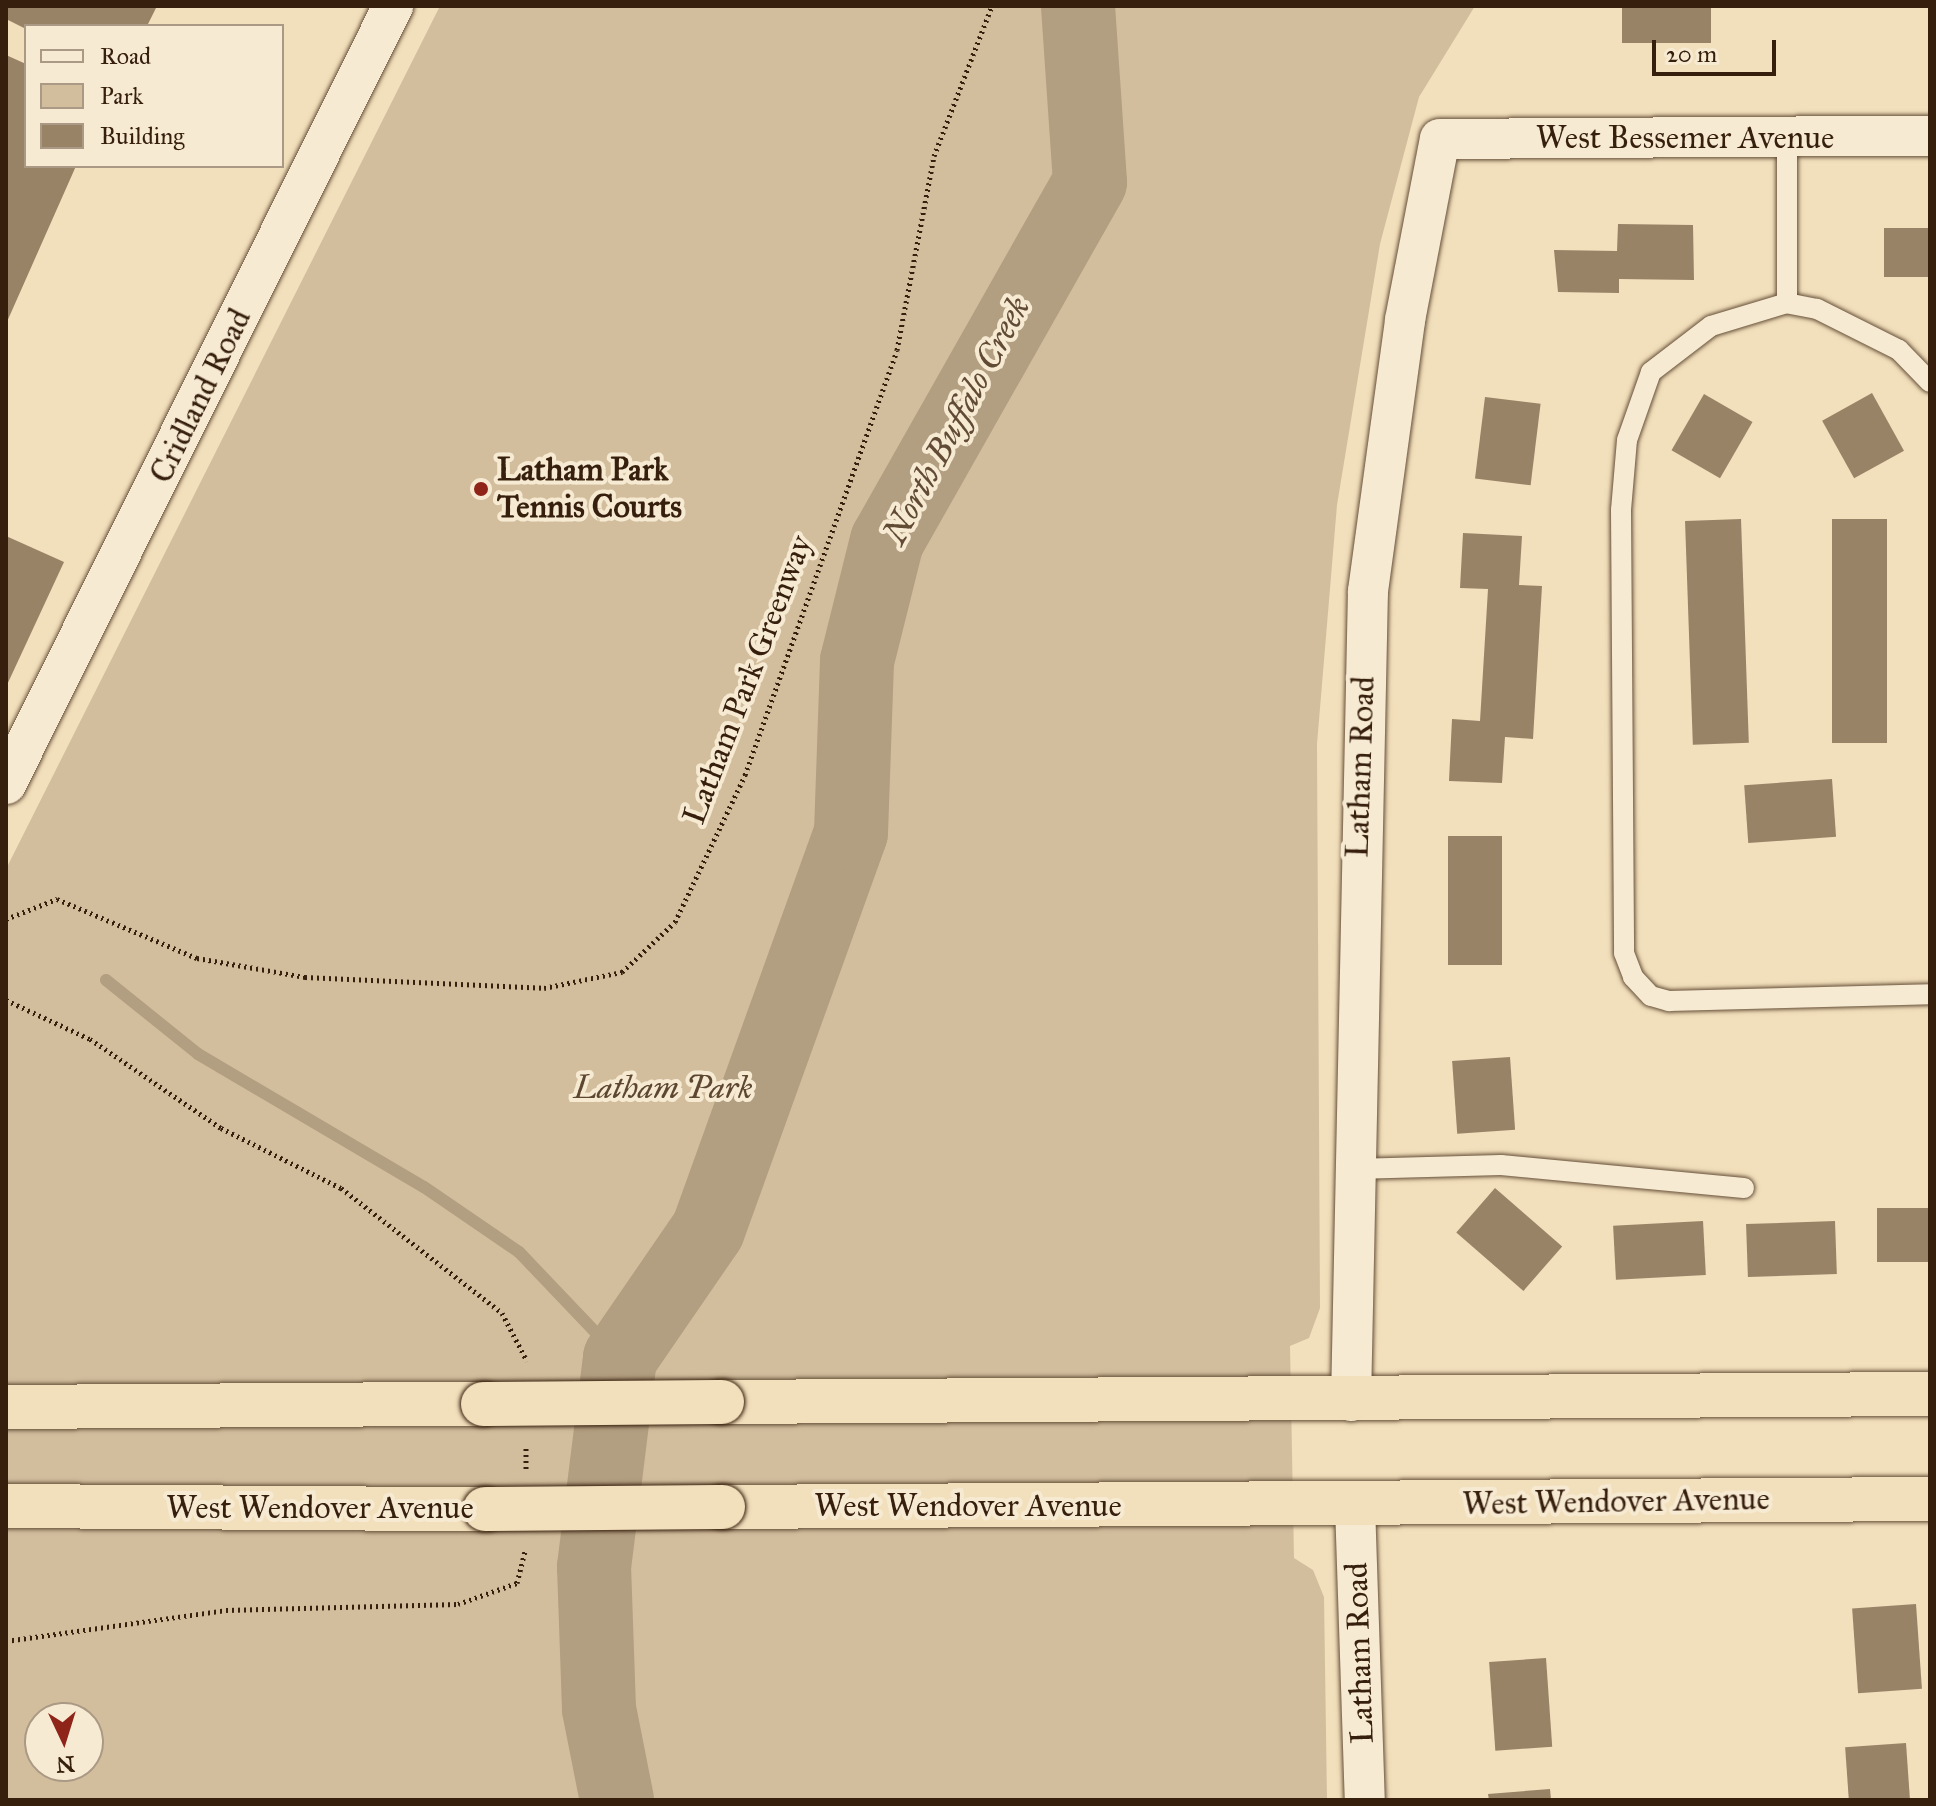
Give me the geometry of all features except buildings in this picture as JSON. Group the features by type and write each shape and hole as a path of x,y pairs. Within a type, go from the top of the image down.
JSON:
{"highway":[{"path":"6,1407 1351,1401 1930,1394"},
{"name":"West Wendover Avenue","path":"6,1506 485,1509 1930,1499"}],"street":[{"name":"Cridland Road","path":"6,784 393,6"},
{"name":"West Bessemer Avenue","path":"1440,139 1930,136"},
{"name":"Latham Road","path":"1351,1401 1368,591 1405,320 1440,139"},
{"name":"Latham Road","path":"1355,1505 1365,1800"}],"lane":[{"path":"1787,137 1787,303"},
{"path":"1930,382 1899,350 1852,322 1787,303 1711,326 1673,350 1651,372 1627,440 1621,510 1624,953 1633,977 1651,996 1669,1001 1930,994"},
{"path":"1354,1169 1501,1165 1744,1188"}],"path":[{"name":"Latham Park Greenway","path":"6,919 57,899 197,958 305,977 544,988 622,972 675,922 745,775 897,350 934,156 992,6"}],"green space":[{"name":"Latham Park","path":"440,6 1475,6 1419,97 1380,244 1337,505 1317,744 1320,1308 1309,1338 1290,1346 1294,1558 1313,1570 1324,1597 1327,1800 6,1800 6,869"}],"waterway":[{"name":"North Buffalo Creek","path":"617,1800 599,1709 594,1567 620,1358 708,1230 851,833 857,661 887,541 1090,182 1078,6"},
{"path":"106,980 198,1054 424,1187 519,1252 620,1358"}],"place":[{"name":"Latham Park Tennis Courts","path":"481,489"}]}
